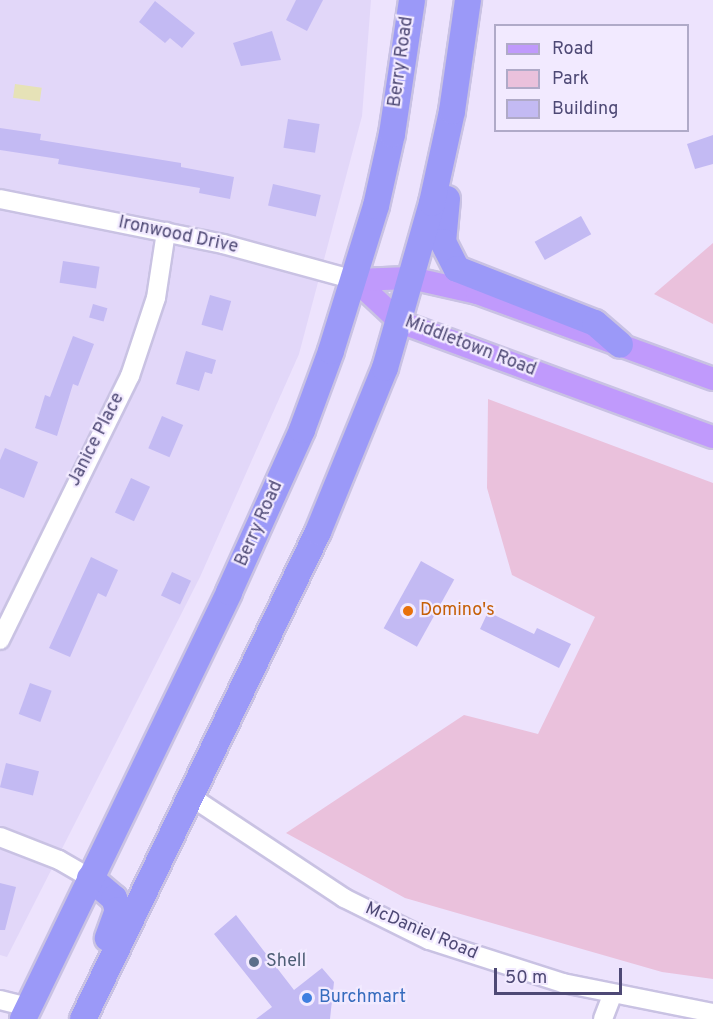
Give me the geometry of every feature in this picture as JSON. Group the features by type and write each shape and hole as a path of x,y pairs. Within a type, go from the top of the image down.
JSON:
{"highway":[{"name":"Berry Road","path":"26,1013 267,510 305,420 355,280 392,134 412,0"},
{"path":"83,1019 340,482 400,322 452,111 468,0"},
{"path":"452,111 463,130 442,228 445,252 451,262 465,275 595,323 620,345"},
{"path":"69,1019 115,924 118,910 114,898 90,878"}],"main road":[{"path":"355,280 411,278 477,293 713,379"},
{"name":"Middletown Road","path":"355,280 400,322 713,437"}],"street":[{"name":"Ironwood Drive","path":"0,199 166,232 355,280"},
{"name":"Janice Place","path":"0,640 130,376 156,298 166,232"},
{"name":"McDaniel Road","path":"190,796 337,893 387,921 480,959 612,995 713,1013"},
{"path":"0,837 59,860 90,878"},
{"path":"603,1019 612,995"},
{"path":"0,1000 26,1013"}],"shaded area":[{"path":"0,0 371,0 362,116 299,354 200,577 7,957 0,955"},
{"path":"15,84 42,88 40,102 13,98"}],"green space":[{"path":"713,243 713,324 654,294"},
{"path":"488,399 713,483 713,979 662,972 405,898 286,833 464,715 538,734 595,617 512,575 487,488"}],"building":[{"path":"296,0 323,0 307,31 286,20"},
{"path":"155,1 195,33 182,48 170,38 165,43 139,22"},
{"path":"272,31 281,60 241,66 233,43"},
{"path":"288,119 320,124 315,153 283,148"},
{"path":"0,128 41,134 40,140 181,163 181,167 234,177 230,199 199,193 200,188 58,164 59,159 0,150"},
{"path":"713,135 713,164 695,169 687,144"},
{"path":"273,184 321,195 316,216 268,205"},
{"path":"581,216 591,234 545,260 535,242"},
{"path":"63,261 100,267 96,289 60,283"},
{"path":"210,295 231,301 223,331 201,325"},
{"path":"93,304 107,308 104,322 89,317"},
{"path":"73,336 94,344 78,386 73,384 57,436 35,428 45,395 50,397"},
{"path":"186,351 216,360 212,374 205,372 199,391 176,384"},
{"path":"162,416 183,425 169,457 148,448"},
{"path":"5,448 38,462 24,498 0,488 0,460"},
{"path":"131,478 150,487 134,521 115,512"},
{"path":"91,557 118,570 106,597 98,593 70,657 49,648"},
{"path":"421,561 454,579 417,647 384,628"},
{"path":"172,572 191,581 180,604 161,596"},
{"path":"488,612 534,634 537,628 571,644 559,668 480,629"},
{"path":"30,683 52,691 40,722 19,714"},
{"path":"6,763 39,771 33,795 0,787"},
{"path":"0,883 16,887 5,930 0,930"},
{"path":"236,915 294,990 322,968 334,982 330,1019 256,1019 272,1007 214,934"}],"place":[{"name":"Domino's","path":"408,611"},
{"name":"Shell","path":"254,962"},
{"name":"Burchmart","path":"307,998"}]}
